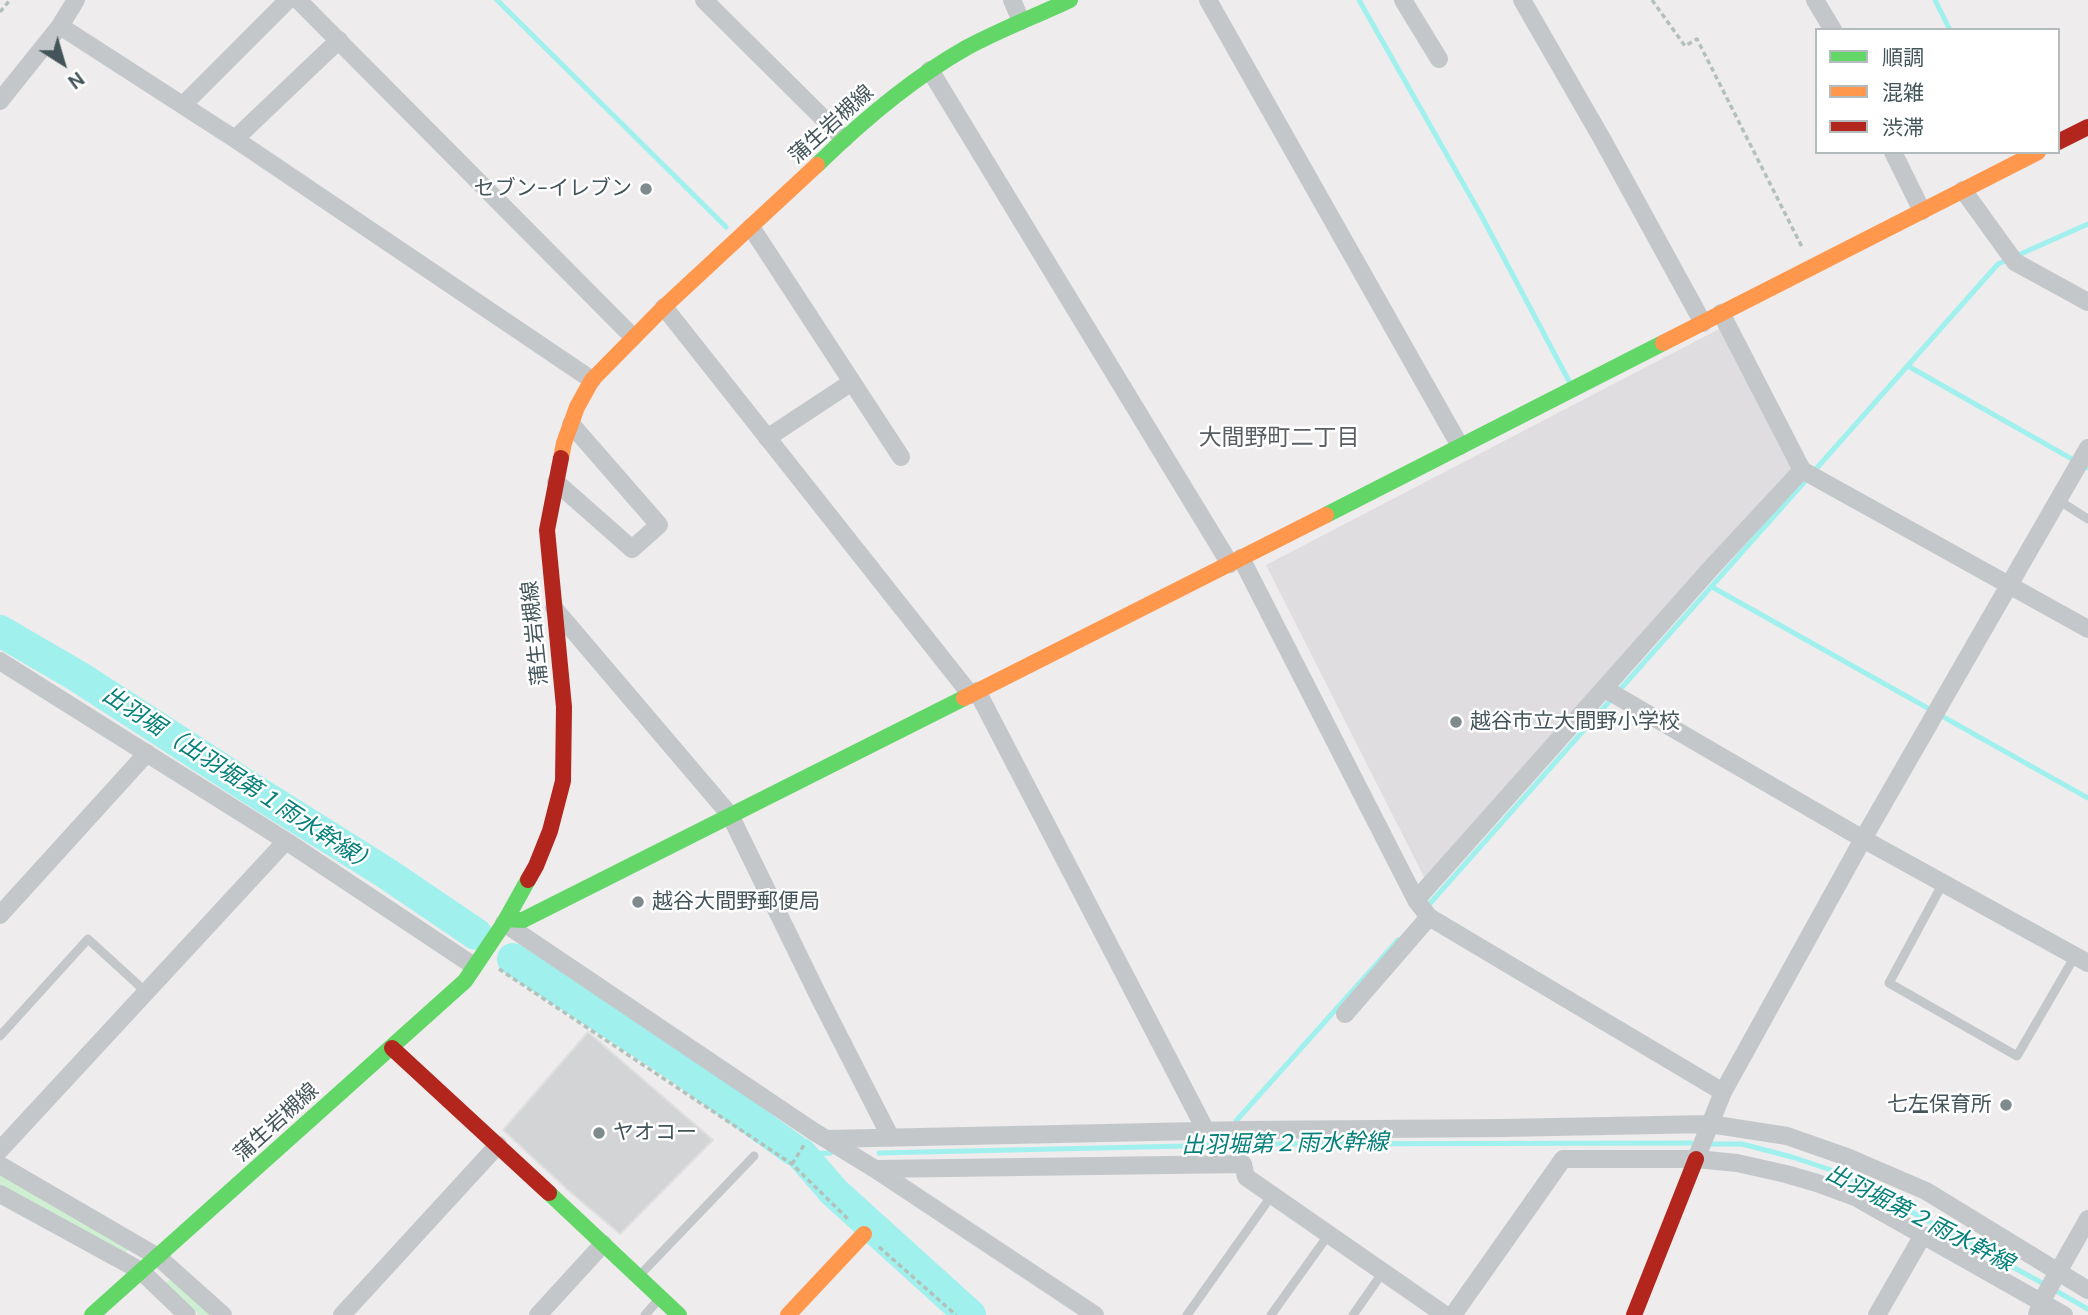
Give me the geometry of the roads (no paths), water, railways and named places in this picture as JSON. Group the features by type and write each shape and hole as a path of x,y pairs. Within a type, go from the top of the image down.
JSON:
{"street":[{"path":"0,101 60,26 76,0"},
{"path":"183,105 288,0"},
{"path":"298,0 633,337"},
{"path":"704,0 844,139"},
{"path":"1012,0 1021,21"},
{"name":"蒲生岩槻線","path":"92,1315 465,981 505,921 536,866 550,831 563,781 564,707 547,530 564,443 577,407 592,380 664,307 844,139 930,70 968,47 1070,0"},
{"path":"1208,0 1460,446"},
{"path":"1403,0 1440,59"},
{"path":"1522,0 1703,323"},
{"path":"1815,0 1832,28"},
{"path":"60,26 235,139 592,380"},
{"path":"235,139 339,40"},
{"path":"930,70 1236,561 1416,900 1429,917 1723,1092"},
{"path":"2060,141 2088,127"},
{"path":"1894,154 1922,211"},
{"path":"505,921 523,920 1236,561 2034,154"},
{"path":"1963,190 2015,262 2088,302"},
{"path":"751,227 901,457"},
{"path":"664,307 974,693 1206,1131"},
{"path":"1721,313 1802,470 2088,629"},
{"path":"767,438 852,382"},
{"path":"556,482 632,549 659,526 571,424"},
{"path":"1634,1315 1723,1092 1863,839 2088,448"},
{"path":"1416,900 1802,470"},
{"path":"554,608 730,816 891,1138"},
{"path":"4,669 147,753 477,961"},
{"path":"1605,689 1863,839 2081,959"},
{"path":"0,915 147,753"},
{"path":"0,1150 286,841"},
{"path":"1345,1014 1429,917"},
{"path":"505,921 820,1135 1095,1315"},
{"path":"392,1048 679,1315"},
{"path":"820,1135 891,1138 1710,1124 1787,1136 1847,1157 1926,1191 2088,1290"},
{"path":"342,1315 498,1145"},
{"path":"1453,1315 1563,1159 1696,1159 1737,1163 1817,1183 1855,1197 1923,1234 2039,1308 2064,1315"},
{"path":"875,1169 1242,1164 1246,1177 1445,1315"},
{"path":"0,1165 158,1257 223,1315"},
{"path":"0,1194 141,1271 187,1315"},
{"path":"2039,1308 2088,1219"},
{"path":"788,1315 864,1234"},
{"path":"1877,1315 1923,1234"},
{"path":"538,1315 603,1244"}],"lane":[{"path":"2058,500 2088,519"},
{"path":"1943,883 1889,983 2017,1056 2081,959"},
{"path":"0,1036 88,939 146,992"},
{"path":"638,1277 754,1156"},
{"path":"1187,1315 1272,1195"},
{"path":"1271,1315 1329,1234"},
{"path":"1353,1315 1383,1272"},
{"path":"645,1315 660,1298"}],"waterway":[{"path":"497,0 726,227"},
{"path":"1359,0 1481,215 1570,383"},
{"path":"1935,0 1949,28"},
{"path":"1425,909 1998,264 2088,224"},
{"path":"1908,366 2088,468"},
{"path":"1712,587 2088,798"},
{"name":"出羽堀（出羽堀第１雨水幹線）","path":"0,631 79,677 386,873 476,934"},
{"path":"1235,1145 1236,1121 1398,940"},
{"name":"出羽堀（出羽堀第１雨水幹線）","path":"513,959 676,1065 794,1150"},
{"name":"出羽堀第２雨水幹線","path":"879,1153 1274,1144 1691,1143"},
{"name":"出羽堀第２雨水幹線","path":"1710,1144 1742,1144 1840,1173 2044,1284"},
{"name":"出羽堀第２雨水幹線","path":"801,1154 831,1153"},
{"name":"出羽堀（出羽堀第１雨水幹線）","path":"801,1154 834,1192 970,1315"},
{"name":"出羽堀第２雨水幹線","path":"2058,1292 2088,1309"}],"place":[{"name":"セブン-イレブン","path":"646,189"},
{"name":"越谷市立大間野小学校","path":"1456,722"},
{"name":"越谷大間野郵便局","path":"638,902"},
{"name":"七左保育所","path":"2006,1105"},
{"name":"ヤオコー","path":"599,1133"}],"district":[{"name":"大間野町二丁目","path":"1279,439"}]}
